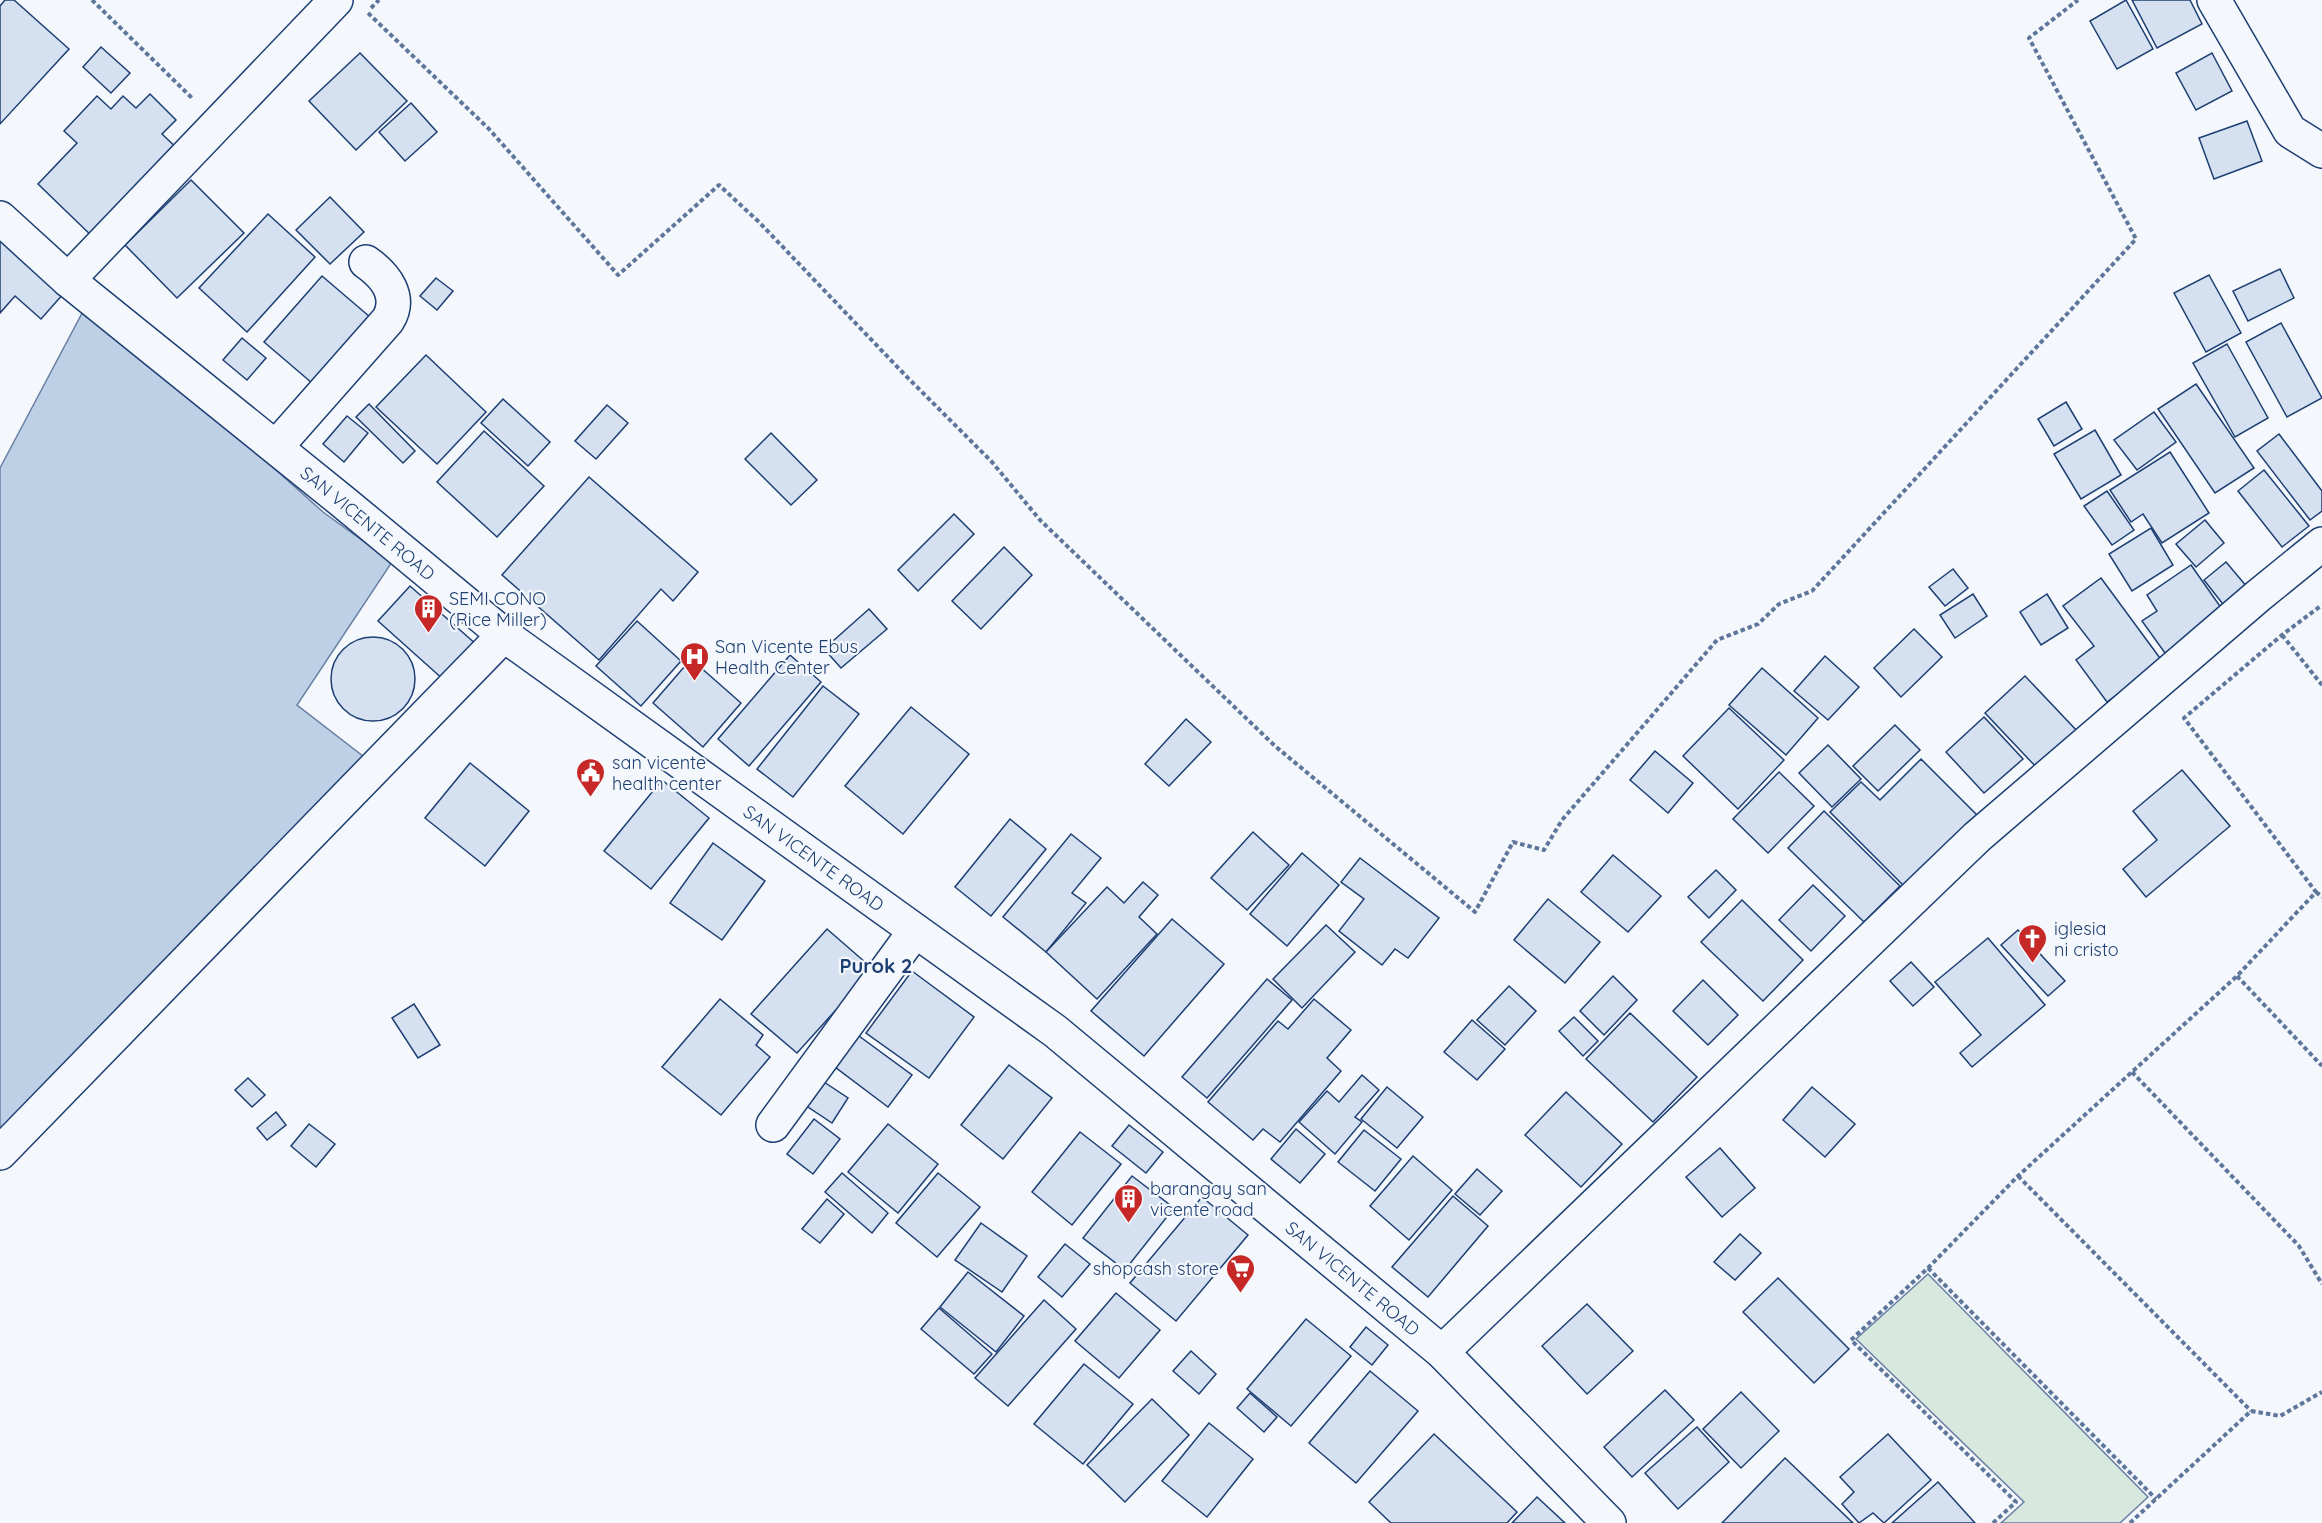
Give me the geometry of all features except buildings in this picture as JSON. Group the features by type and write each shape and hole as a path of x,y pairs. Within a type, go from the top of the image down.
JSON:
{"street":[{"path":"68,280 336,0"},
{"path":"2214,0 2290,131 2322,151"},
{"name":"SAN VICENTE ROAD","path":"0,218 68,280 276,447 504,635 1055,1031 1442,1352 1609,1523"},
{"path":"276,447 395,310 395,300 391,290 375,268 366,262"},
{"path":"1442,1352 1977,837 2322,544"},
{"path":"0,1153 504,635"},
{"path":"773,1125 915,931"}],"path":[{"path":"92,0 198,104"},
{"path":"367,12 489,129 618,275 719,185 759,222 992,462 1040,520 1132,609 1275,746 1475,912 1513,842 1544,850 1563,820 1717,640 1758,624 1779,604 1812,591 2136,239 2029,38 2078,0"},
{"path":"2322,605 2282,635 2184,718 2322,897"},
{"path":"2282,635 2322,685"},
{"path":"1993,1523 2016,1502 1851,1340 1928,1268 2018,1176 2237,976 2316,892"},
{"path":"2237,976 2322,1066"},
{"path":"2132,1072 2299,1246 2322,1284"},
{"path":"2018,1176 2251,1411 2280,1416 2322,1392"},
{"path":"1928,1268 2156,1499"},
{"path":"2130,1523 2251,1411"}],"shaded area":[{"path":"1928,1274 2148,1497 2120,1523 2001,1523 2024,1502 1856,1339"}],"water":[{"path":"88,302 323,512 392,562 297,705 372,763 0,1143 0,468"}],"place":[{"name":"SEMI CONO (Rice Miller)","path":"428,634"},
{"name":"San Vicente Ebus Health Center","path":"694,682"},
{"name":"san vicente health center","path":"591,798"},
{"name":"iglesia ni cristo","path":"2033,964"},
{"name":"barangay san vicente road","path":"1129,1224"},
{"name":"shopcash store","path":"1240,1294"}],"district":[{"name":"Purok 2","path":"876,965"}]}
